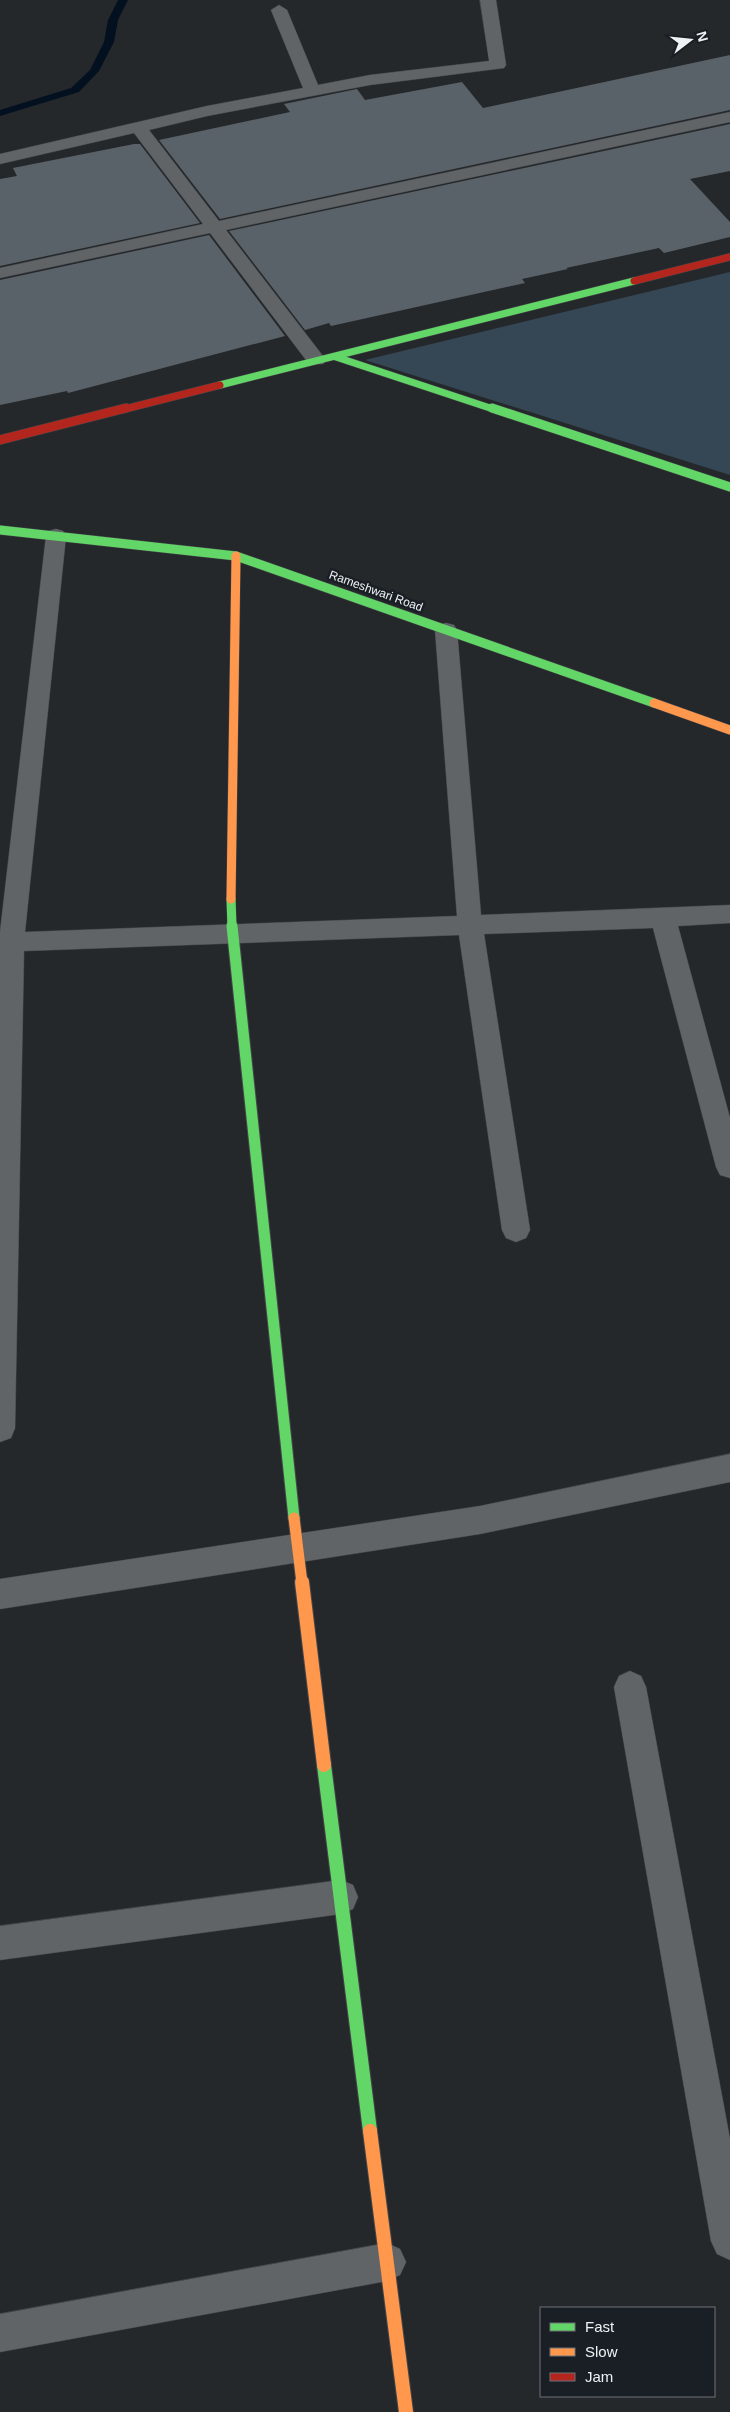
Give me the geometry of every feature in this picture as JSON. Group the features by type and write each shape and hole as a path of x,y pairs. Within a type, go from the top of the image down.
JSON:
{"street":[{"path":"0,159 138,126 370,80 498,65 488,0"},
{"path":"279,10 312,91"},
{"path":"0,272 730,117"},
{"path":"138,126 316,360"},
{"path":"0,440 730,257"},
{"path":"336,357 730,487"},
{"name":"Rameshwari Road","path":"0,530 236,556 730,730"},
{"path":"0,1428 6,941 56,536"},
{"path":"236,556 233,934 297,1550 406,2412"},
{"path":"446,630 470,925 516,1230"},
{"path":"6,941 663,918 730,914"},
{"path":"663,918 730,1167"},
{"path":"0,1594 297,1550 480,1520 730,1468"},
{"path":"630,1687 722,2151 730,2241"},
{"path":"0,1943 341,1897"},
{"path":"0,2333 387,2262"}],"shaded area":[{"path":"730,272 730,475 365,360"}],"building":[{"path":"730,55 730,110 220,219 159,140 290,112 284,104 357,89 365,100 462,82 483,108"},
{"path":"730,124 730,171 690,179 730,222 730,237 664,253 659,248 566,268 568,269 522,279 525,283 331,326 329,323 305,330 229,231"},
{"path":"140,144 200,223 0,266 0,179 17,176 13,168"},
{"path":"209,235 285,336 68,393 67,391 0,405 0,280"}],"waterway":[{"path":"0,113 75,90 94,71 109,42 113,20 123,0"}],"traffic: fast":[{"path":"220,385 634,281"},
{"path":"336,357 730,487"},
{"path":"0,530 236,556 654,703"},
{"path":"231,899 231,921 294,1518"},
{"path":"324,1765 370,2131"}],"traffic: slow":[{"path":"231,899 236,556"},
{"path":"654,703 730,730"},
{"path":"294,1518 324,1765"},
{"path":"370,2131 406,2412"}],"traffic: jam":[{"path":"634,281 730,257"},
{"path":"0,440 220,385"}]}
